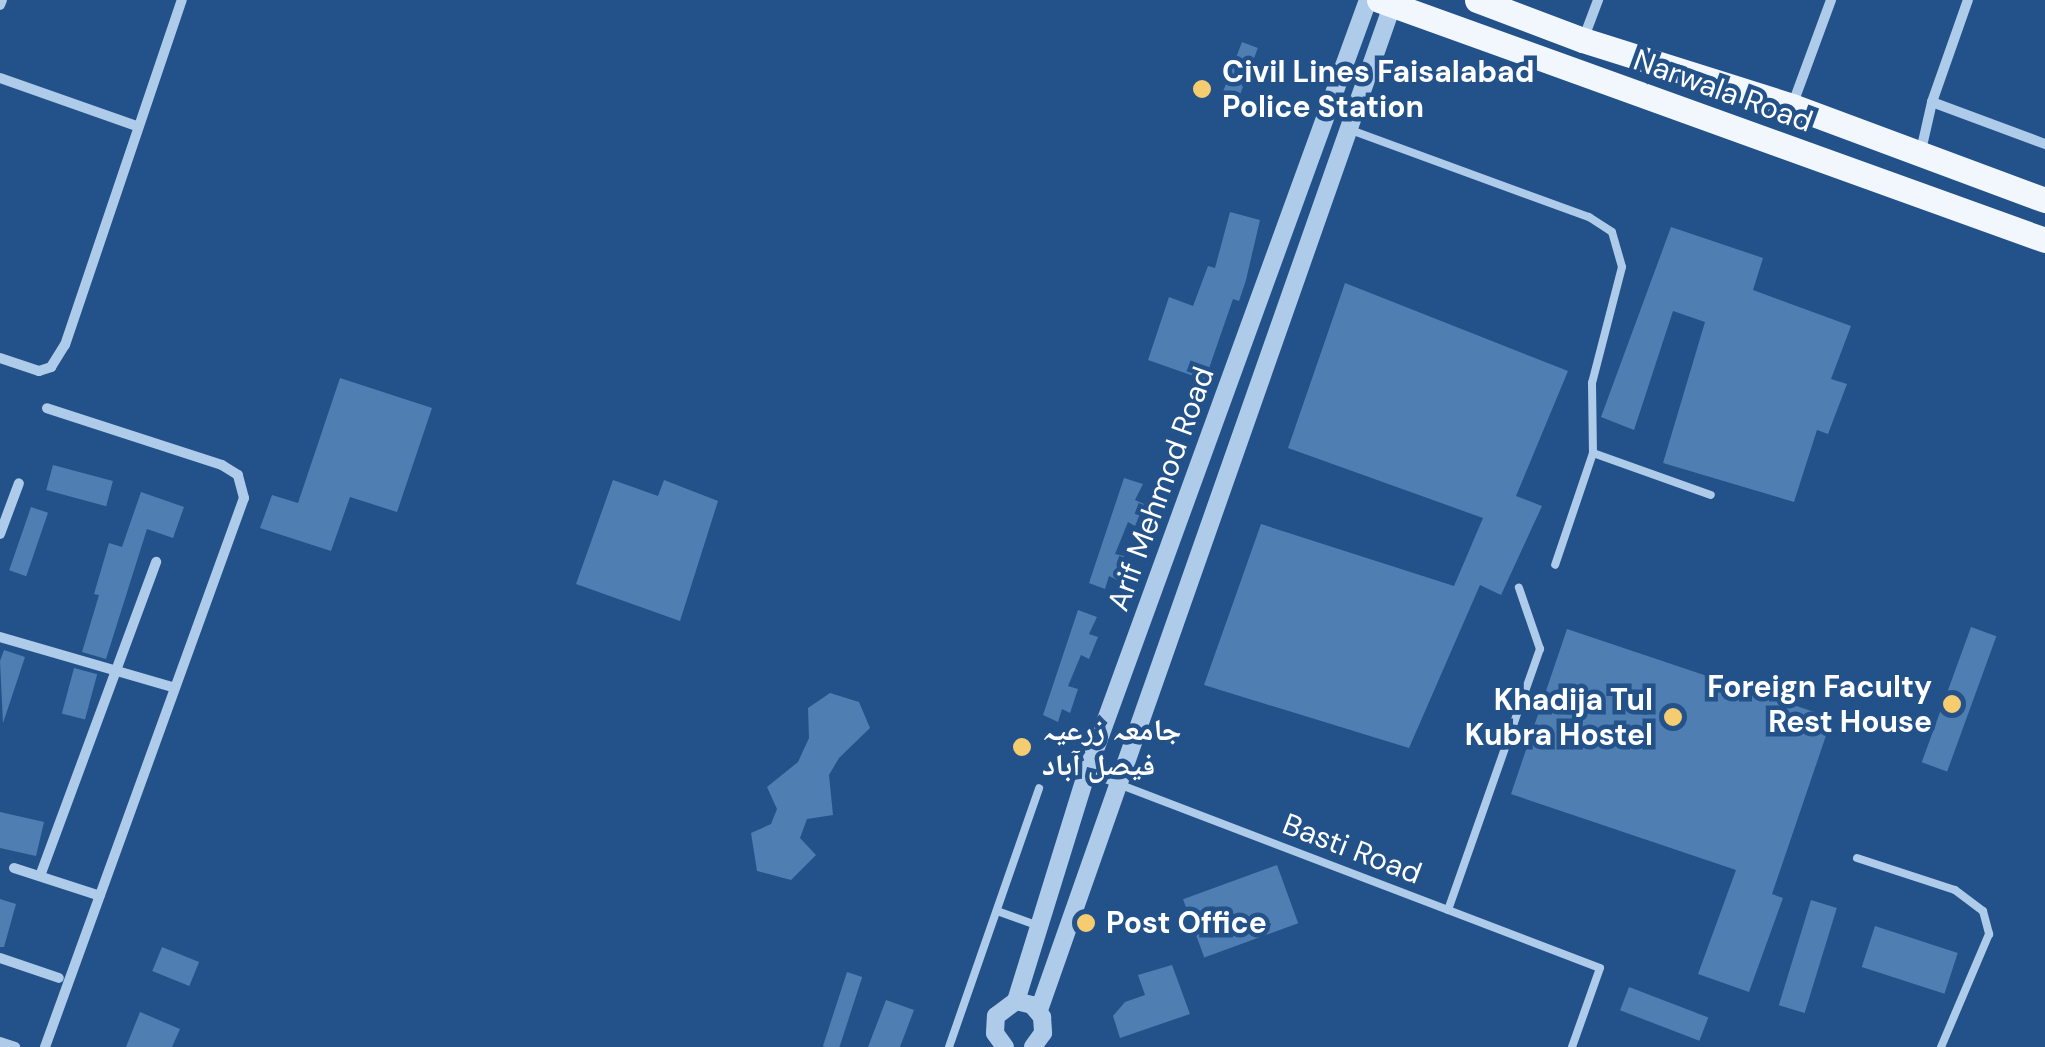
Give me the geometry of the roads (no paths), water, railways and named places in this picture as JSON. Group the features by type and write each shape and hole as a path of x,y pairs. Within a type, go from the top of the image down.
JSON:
{"main road":[{"name":"Narwala Road","path":"1477,0 1583,40 1792,106 2045,200"},
{"name":"Narwala Road","path":"1383,1 2045,240"}],"street":[{"path":"0,358 40,371 51,367 65,345 136,126 182,0"},
{"path":"1583,40 1598,0"},
{"path":"1792,106 1831,0"},
{"path":"1920,156 1932,102 1968,0"},
{"path":"1033,1047 1043,1033 1038,1010 1348,129 1383,1"},
{"name":"Arif Mehmod Road","path":"1000,1045 996,1016 1016,1002 1087,772 1287,222 1383,1"},
{"path":"0,78 136,126"},
{"path":"1932,102 2045,144"},
{"path":"1287,222 1312,232"},
{"path":"45,1047 244,498 238,475 222,465 47,408"},
{"path":"0,534 20,482"},
{"path":"1186,501 1213,511"},
{"path":"40,876 156,562"},
{"path":"0,637 174,688"},
{"path":"1111,706 1141,716"},
{"path":"14,868 100,896"},
{"path":"0,958 59,978"},
{"path":"1016,1002 1038,1010"},
{"path":"0,1042 15,1047"}],"lane":[{"path":"1348,129 1589,217 1612,232 1622,267 1592,383 1593,453 1556,565"},
{"path":"1593,453 1711,495"},
{"path":"1448,910 1540,649 1519,588"},
{"name":"Basti Road","path":"1087,772 1600,968 1572,1047"},
{"path":"948,1047 1039,788"},
{"path":"1857,858 1955,890 1983,911 1989,934 1941,1047"},
{"path":"998,911 1039,926"}],"place":[{"name":"Civil Lines Faisalabad Police Station","path":"1202,89"},
{"name":"Foreign Faculty Rest House","path":"1952,704"},
{"name":"Khadija Tul Kubra Hostel","path":"1673,717"},
{"name":"جامعہ زرعیہ فیصل آباد","path":"1022,747"},
{"name":"Post Office","path":"1086,923"}]}
